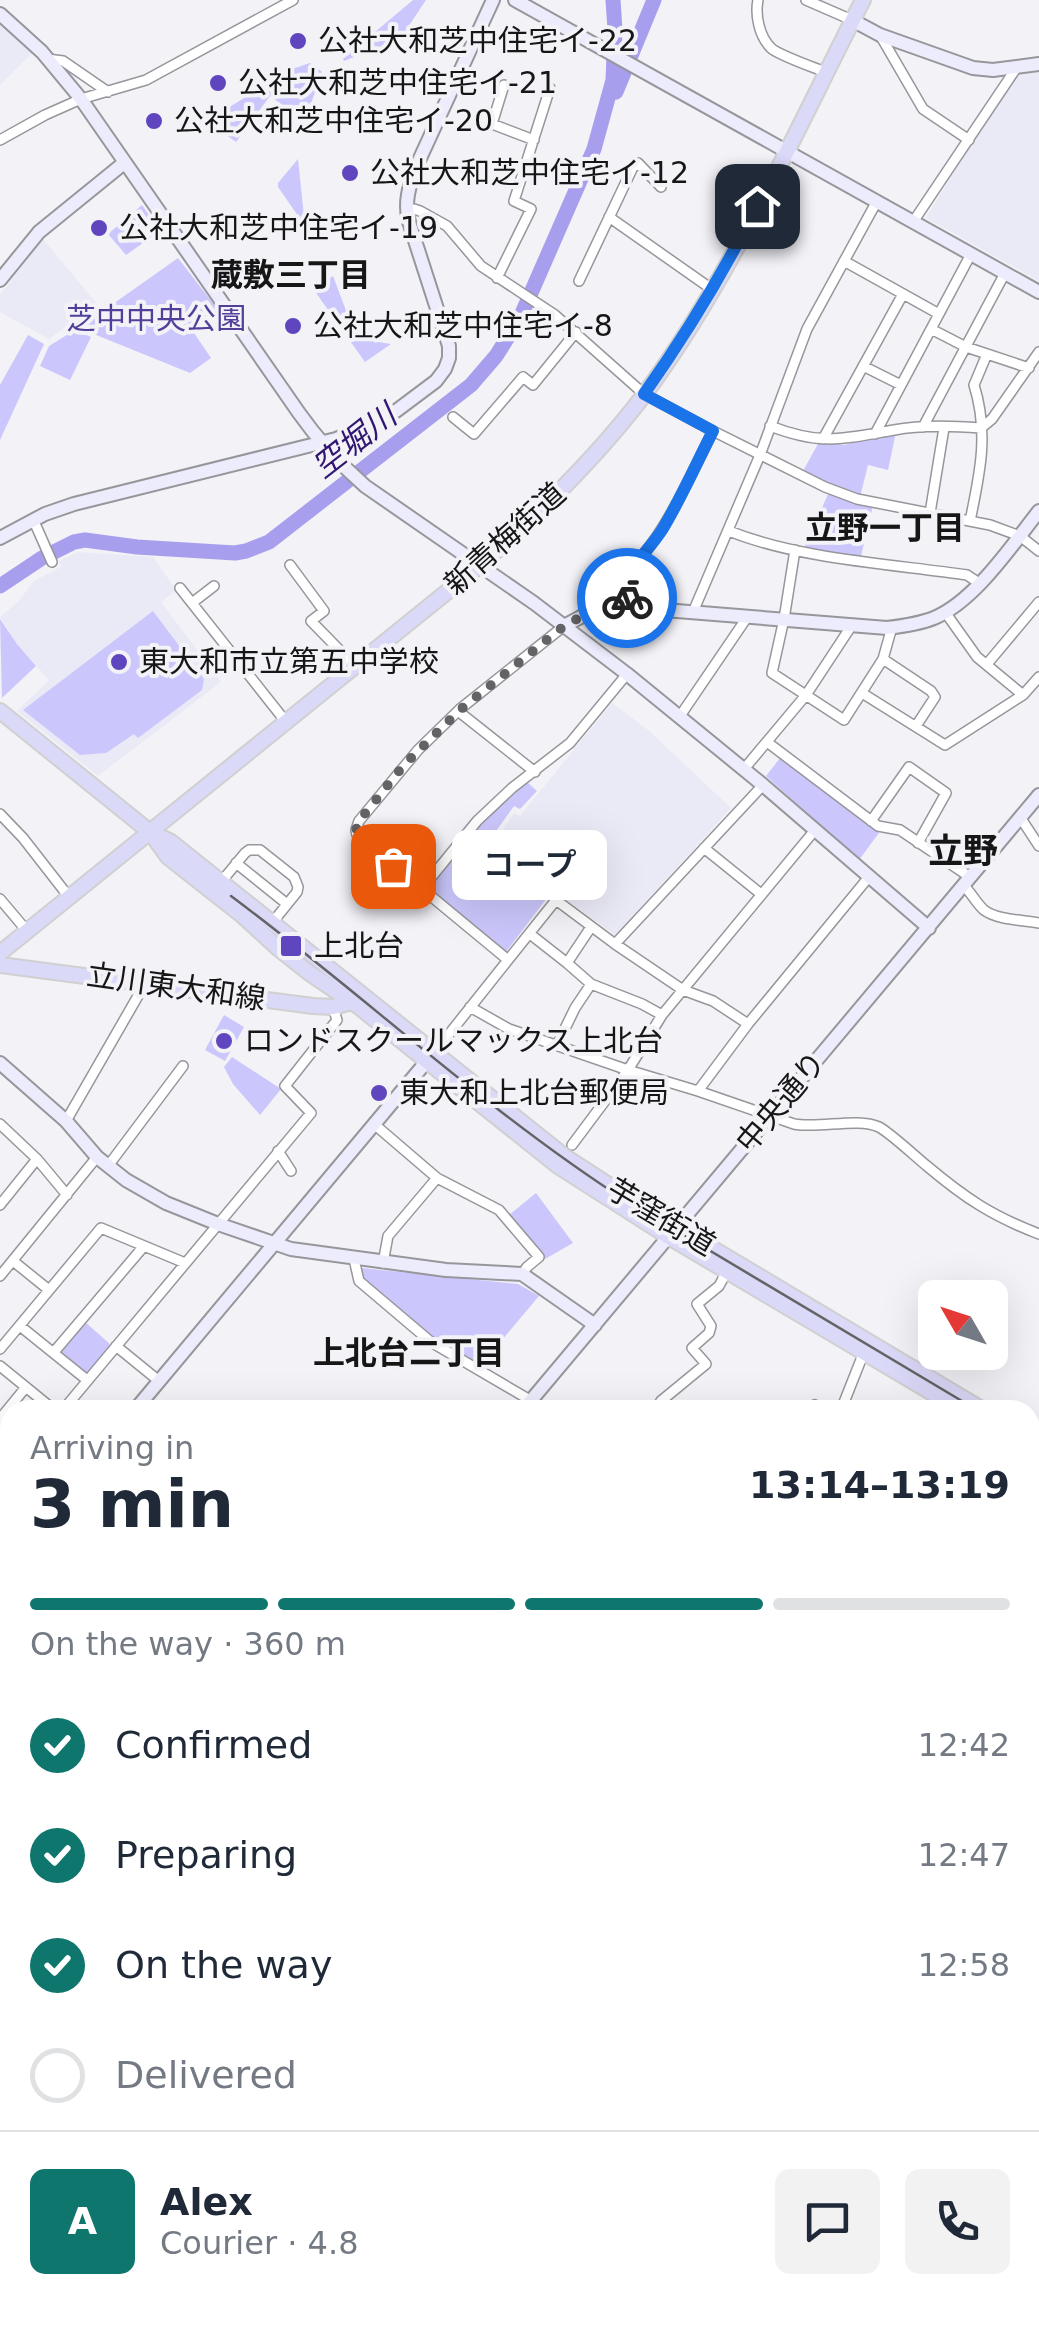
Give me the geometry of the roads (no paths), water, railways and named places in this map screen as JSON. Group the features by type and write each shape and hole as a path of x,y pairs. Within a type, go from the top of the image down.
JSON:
{"main road":[{"name":"新青梅街道","path":"0,953 479,566 564,487 644,394 688,330 862,0"},
{"name":"芋窪街道","path":"0,711 150,832 170,842 272,923 430,1057 564,1156 727,1271 944,1400"},
{"name":"芋窪街道","path":"150,832 168,857 308,972 356,997"},
{"path":"21,936 23,966"},
{"name":"立川東大和線","path":"0,965 332,1007 356,997"},
{"name":"芋窪街道","path":"673,1232 967,1400"}],"street":[{"path":"0,140 45,114 146,80 292,0"},
{"path":"0,538 33,519 74,504 336,439 396,411 436,381 449,358 447,336 407,212 409,186 493,0"},
{"path":"515,0 1039,292"},
{"path":"758,0 758,25 771,48 825,72"},
{"path":"806,0 880,34 972,68 993,70 1039,64"},
{"path":"0,14 48,59 82,100 320,442 348,470 628,674 928,928"},
{"path":"880,34 923,110 969,140"},
{"path":"48,59 62,61 108,92"},
{"path":"914,222 1017,67"},
{"path":"504,84 492,124 534,140"},
{"path":"497,278 530,209 514,202 550,88"},
{"path":"0,280 39,232 124,163"},
{"path":"579,281 633,167 638,163 662,186"},
{"path":"694,612 760,455 807,329 877,202"},
{"path":"407,212 420,211 447,226 481,266 576,332 644,394 826,487 857,499 990,525 1020,536 1039,551"},
{"path":"609,217 712,290"},
{"path":"875,434 971,254"},
{"path":"844,261 939,314"},
{"path":"923,427 1006,273"},
{"path":"824,439 903,294"},
{"path":"931,330 966,347 1029,368"},
{"path":"452,417 474,434 523,377 533,385 576,332"},
{"path":"770,426 794,436 843,440 896,429 981,428 992,419 1039,352"},
{"path":"970,521 983,460 982,410 974,385 987,354"},
{"path":"864,366 902,385"},
{"path":"930,513 944,428"},
{"path":"627,606 627,584 634,565 661,531 713,431"},
{"path":"508,960 357,835 357,824 404,765 458,711 564,626 590,612 627,606 892,627 938,617 980,583 1039,511"},
{"path":"33,519 52,562"},
{"path":"729,530 795,550 966,574 980,583"},
{"path":"795,550 772,673 844,720 883,659 892,627"},
{"path":"290,566 324,611 311,621 355,666"},
{"path":"192,603 214,586"},
{"path":"180,588 286,722"},
{"path":"986,664 1039,602"},
{"path":"944,612 976,657 1023,696"},
{"path":"680,716 748,616"},
{"path":"744,769 806,695 852,625"},
{"path":"883,659 935,697 916,726"},
{"path":"421,890 477,821 583,730 628,674"},
{"path":"862,693 945,744 1023,696 1039,677"},
{"path":"458,711 535,772"},
{"path":"767,742 878,826 900,830 918,842 966,881 980,906 990,914 1039,923"},
{"path":"871,821 909,766 946,794 918,842"},
{"path":"615,944 763,785"},
{"name":"中央通り","path":"532,1400 1039,794"},
{"path":"0,814 68,897"},
{"path":"1020,818 1039,846"},
{"path":"572,1145 628,1070 662,1015 815,830"},
{"path":"704,848 761,894"},
{"path":"227,903 221,882 244,853 255,849 294,877 298,887 272,923"},
{"path":"236,863 287,904"},
{"path":"698,1090 868,878"},
{"path":"0,899 21,936"},
{"path":"144,1400 556,900 683,990 713,1002 748,1024"},
{"path":"567,963 591,927"},
{"path":"530,934 592,984 662,1015"},
{"path":"66,1121 146,982"},
{"path":"557,1045 574,1008 592,984"},
{"path":"70,1400 310,1114 284,1086 338,1020 332,1007"},
{"path":"470,1008 509,1029 809,1127 879,1127 981,1208 1039,1234"},
{"path":"1,1066 66,1121 103,1162 166,1203 291,1250 446,1270 522,1274 595,1324"},
{"path":"0,1276 67,1194 103,1162 184,1066"},
{"path":"374,1124 437,1178 499,1210 539,1258 522,1274"},
{"path":"2,1129 38,1160 67,1194"},
{"path":"278,1152 291,1171"},
{"path":"0,1206 38,1160"},
{"path":"383,1262 388,1236 437,1178"},
{"path":"0,1350 101,1228 185,1263"},
{"path":"54,1352 144,1246"},
{"path":"354,1259 360,1280 431,1342 520,1400"},
{"path":"13,1261 50,1290"},
{"path":"663,1400 706,1364 692,1348 711,1326 697,1304 719,1286 727,1271"},
{"path":"20,1326 87,1380"},
{"path":"116,1346 160,1381"},
{"path":"845,1400 864,1352"},
{"path":"0,1366 42,1400"},
{"path":"16,1400 26,1387"}],"waterway":[{"name":"空堀川","path":"0,586 42,558 85,540 235,553 269,542 471,385 496,356 520,318 594,149 613,80 613,0"},
{"name":"空堀川","path":"616,92 654,0"}],"railway":[{"path":"231,896 573,1165 960,1400"}],"place":[{"name":"公社大和芝中住宅イ-22","path":"298,41"},
{"name":"公社大和芝中住宅イ-21","path":"218,83"},
{"name":"公社大和芝中住宅イ-20","path":"154,121"},
{"name":"公社大和芝中住宅イ-12","path":"350,173"},
{"name":"公社大和芝中住宅イ-19","path":"99,228"},
{"name":"公社大和芝中住宅イ-8","path":"293,326"},
{"name":"東大和市立第五中学校","path":"119,662"},
{"name":"コープ","path":"393,866"},
{"name":"上北台","path":"291,946"},
{"name":"ロンドスクールマックス上北台","path":"224,1041"},
{"name":"東大和上北台郵便局","path":"379,1093"}],"district":[{"name":"蔵敷三丁目","path":"291,275"},
{"name":"立野一丁目","path":"885,528"},
{"name":"立野","path":"963,851"},
{"name":"上北台二丁目","path":"409,1353"}],"park label":[{"name":"芝中中央公園","path":"156,319"}]}
